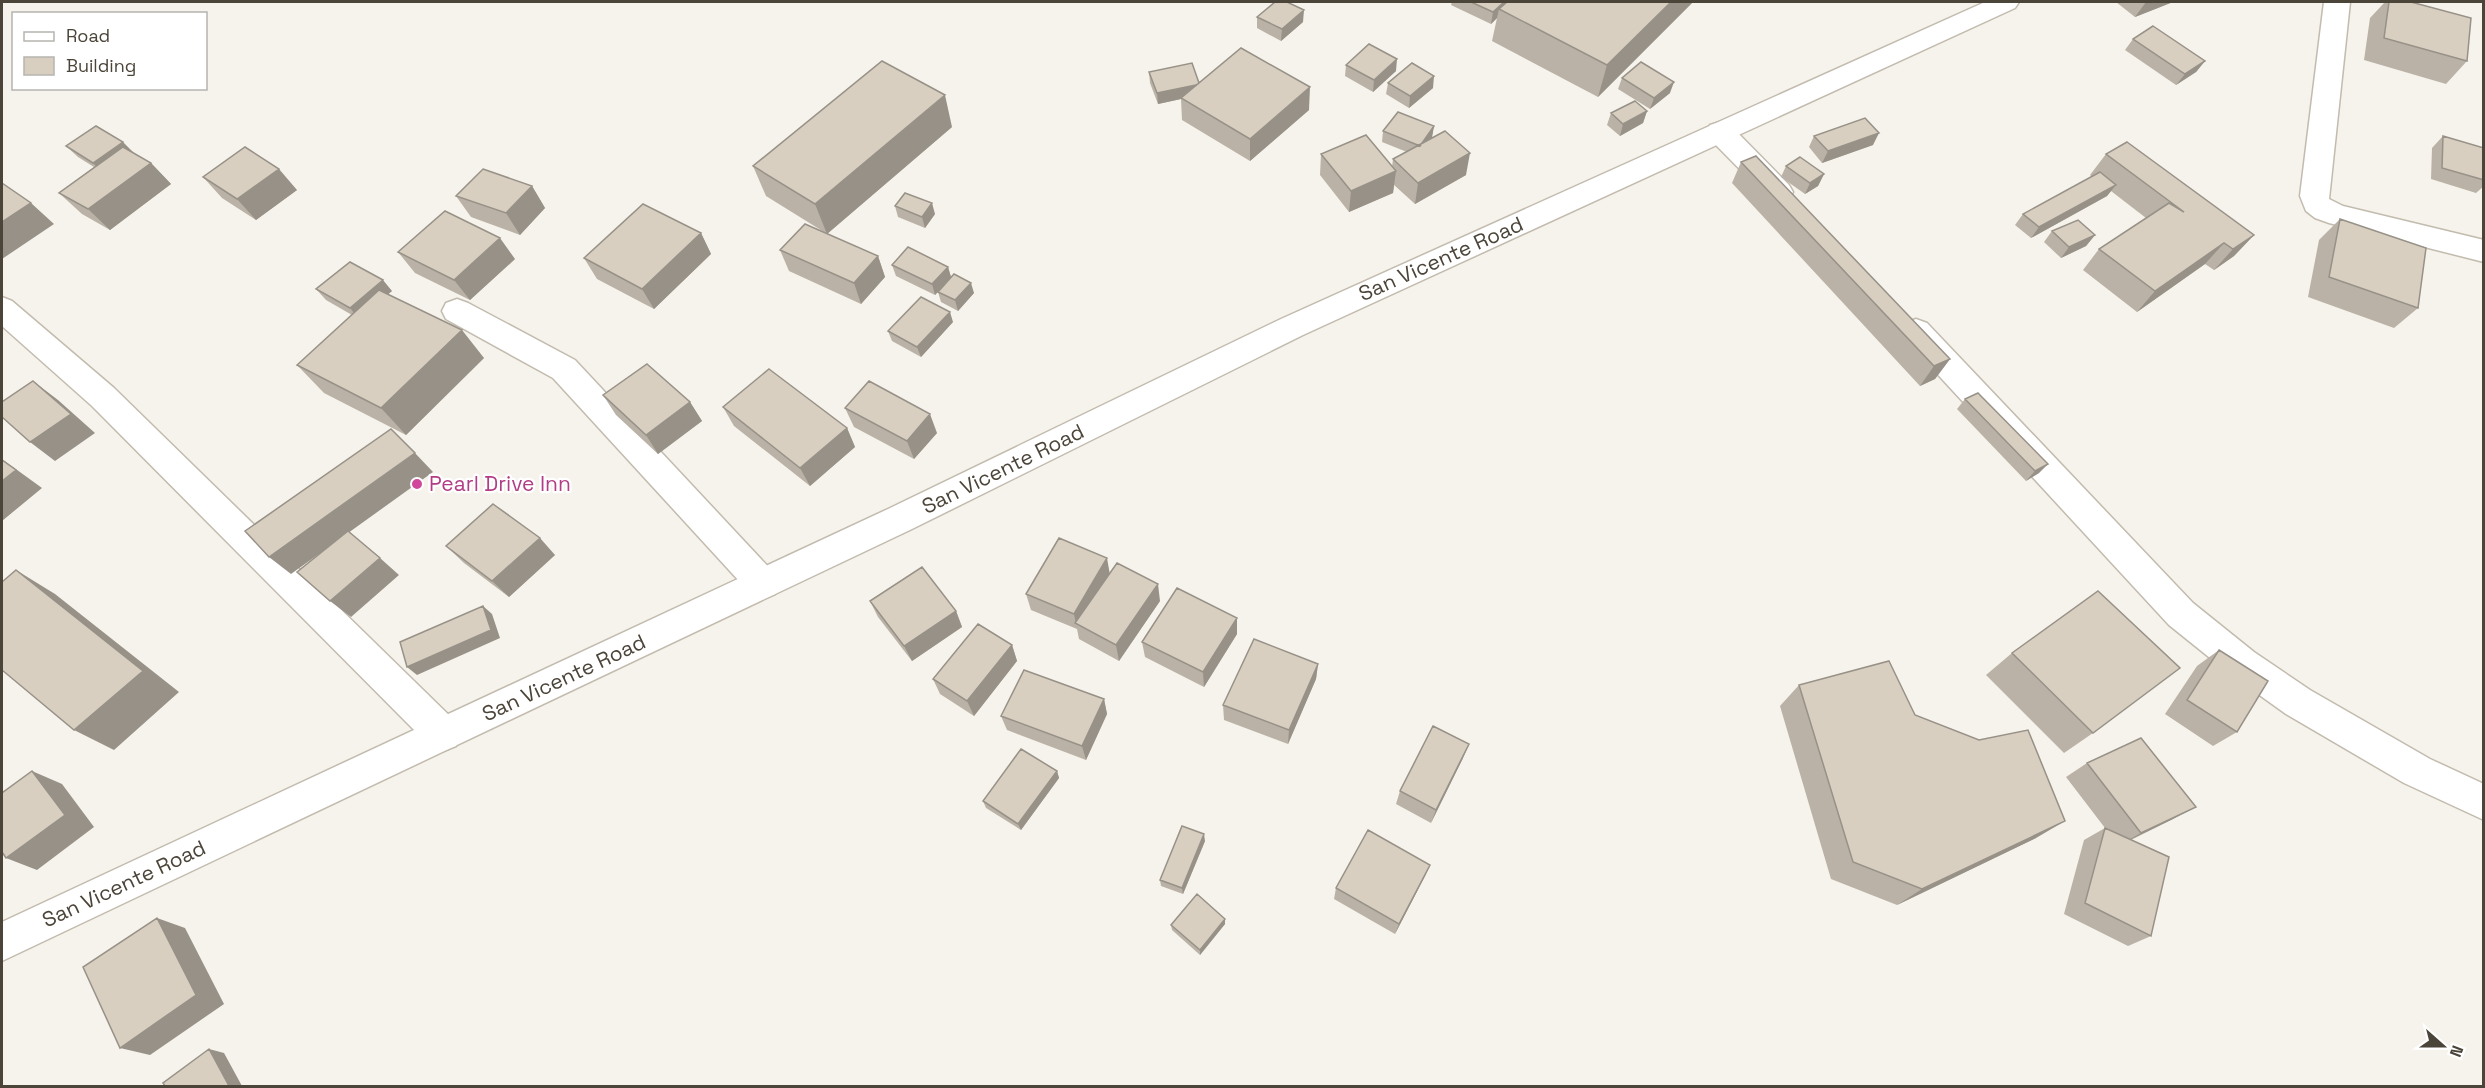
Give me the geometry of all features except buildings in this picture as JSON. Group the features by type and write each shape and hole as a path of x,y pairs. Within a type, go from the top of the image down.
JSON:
{"street":[{"name":"San Vicente Road","path":"2,942 763,584 1292,327 2006,2"},
{"path":"2337,2 2314,196 2316,204 2325,211 2339,216 2484,251"},
{"path":"1720,132 1796,209"},
{"path":"2,309 103,397 443,734"},
{"path":"457,311 564,369 763,584"},
{"path":"1896,311 2181,614 2242,663 2298,702 2416,771 2484,803"}],"place":[{"name":"Pearl Drive Inn","path":"417,484"}]}
